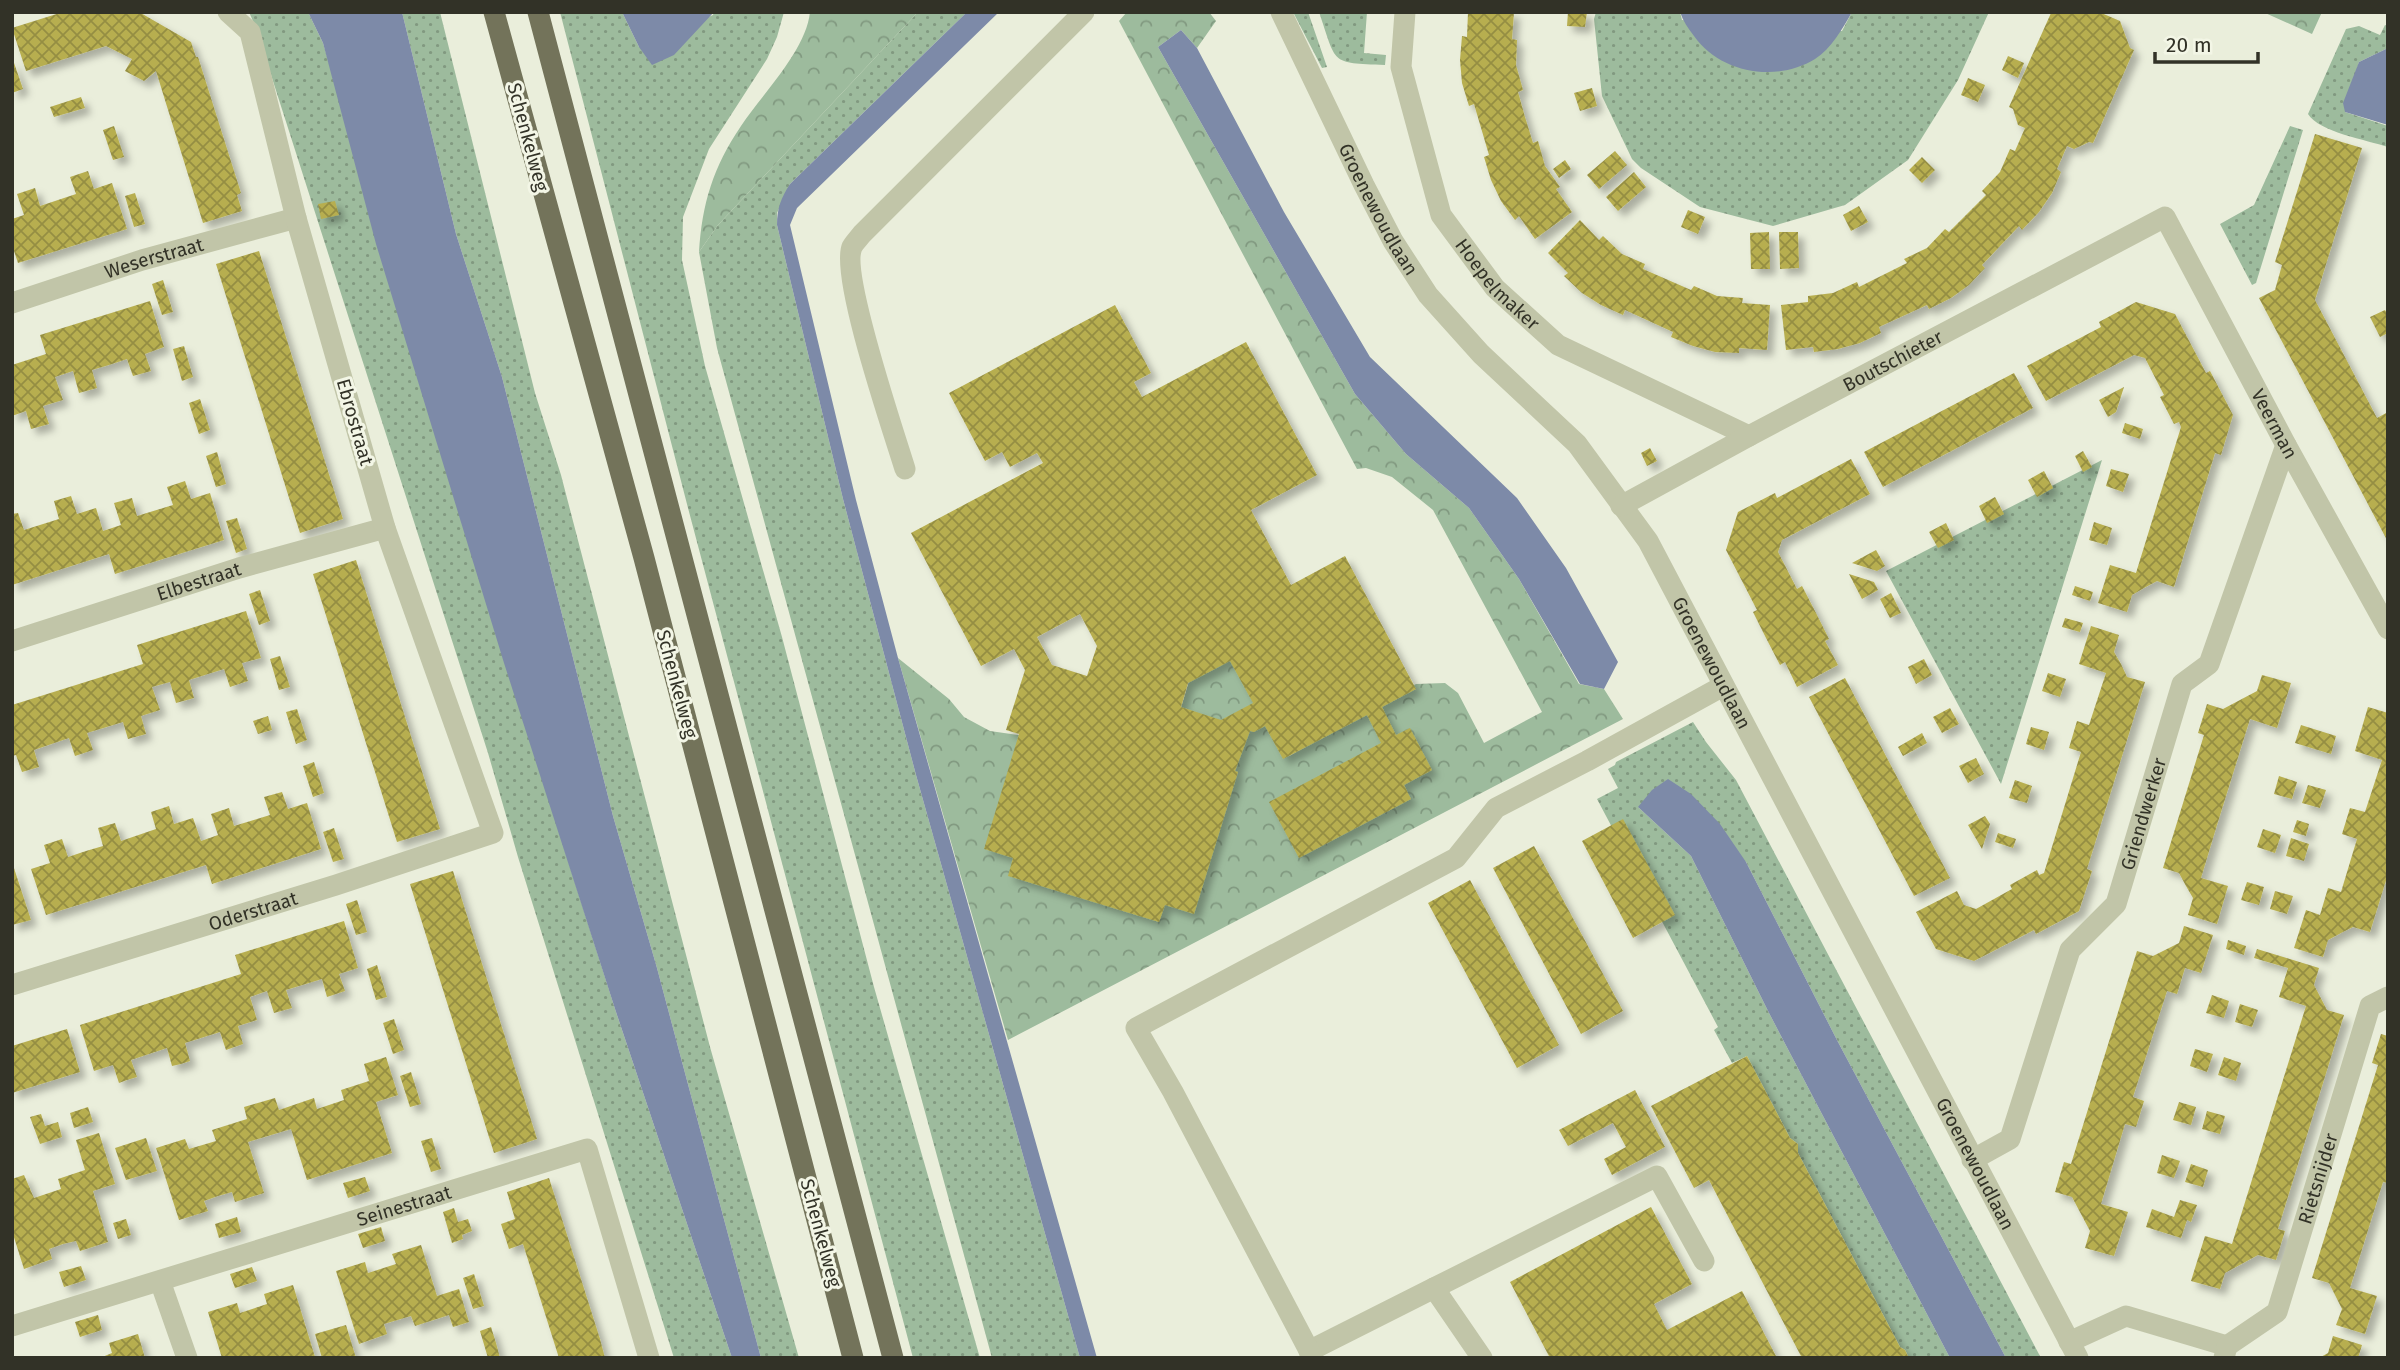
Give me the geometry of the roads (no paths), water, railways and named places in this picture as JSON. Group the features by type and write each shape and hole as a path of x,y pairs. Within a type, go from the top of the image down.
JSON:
{"main road":[{"name":"Schenkelweg","path":"494,12 644,558 853,1358"},
{"name":"Schenkelweg","path":"538,12 893,1358"}],"street":[{"name":"Ebrostraat","path":"228,12 250,32 296,218 385,528 493,833"},
{"path":"905,469 870,355 850,267 852,248 862,234 1084,12"},
{"name":"Groenewoudlaan","path":"1281,12 1369,196 1427,295 1481,354 1577,444 1648,541 2073,1350"},
{"name":"Hoepelmaker","path":"1405,12 1401,67 1441,215 1494,288 1558,345 1749,436"},
{"name":"Boutschieter","path":"1621,506 2165,217"},
{"name":"Veerman","path":"2165,217 2388,629"},
{"name":"Weserstraat","path":"12,303 142,260 296,218"},
{"name":"Griendwerker","path":"1972,1160 2010,1139 2070,950 2116,904 2182,684 2209,664 2286,444"},
{"name":"Elbestraat","path":"12,641 239,568 385,528"},
{"path":"1704,1261 1657,1176 1434,1288 1311,1354 1173,1092 1136,1028 1456,858 1496,808 1723,686"},
{"name":"Oderstraat","path":"12,985 493,833"},
{"name":"Rietsnijder","path":"2073,1350 2108,1322 2126,1316 2226,1352 2277,1312 2379,1001"},
{"name":"Seinestraat","path":"12,1326 587,1149 649,1358"},
{"path":"160,1281 187,1358"},
{"path":"1434,1288 1482,1358"}],"water":[{"path":"308,12 402,12 456,234 502,377 613,816 657,968 761,1358 732,1358 616,1012 504,663 376,244 323,43"},
{"path":"622,12 714,12 674,55 652,65 639,47"},
{"path":"967,12 999,12 797,208 790,225 856,500 898,658 1097,1358 1080,1358 916,775 843,499 777,225 780,203 790,184"},
{"path":"1680,12 1852,12 1841,31 1821,55 1800,66 1766,72 1733,66 1718,59 1694,36"},
{"path":"1181,30 1197,48 1284,212 1370,357 1517,498 1566,568 1618,662 1604,689 1580,684 1519,579 1469,508 1406,454 1355,394 1158,47"},
{"path":"2388,48 2388,125 2345,112 2343,103 2359,62"},
{"path":"1668,779 1691,794 1720,824 1746,862 2006,1358 1950,1358 1769,1013 1691,856 1638,807 1652,790"}]}
